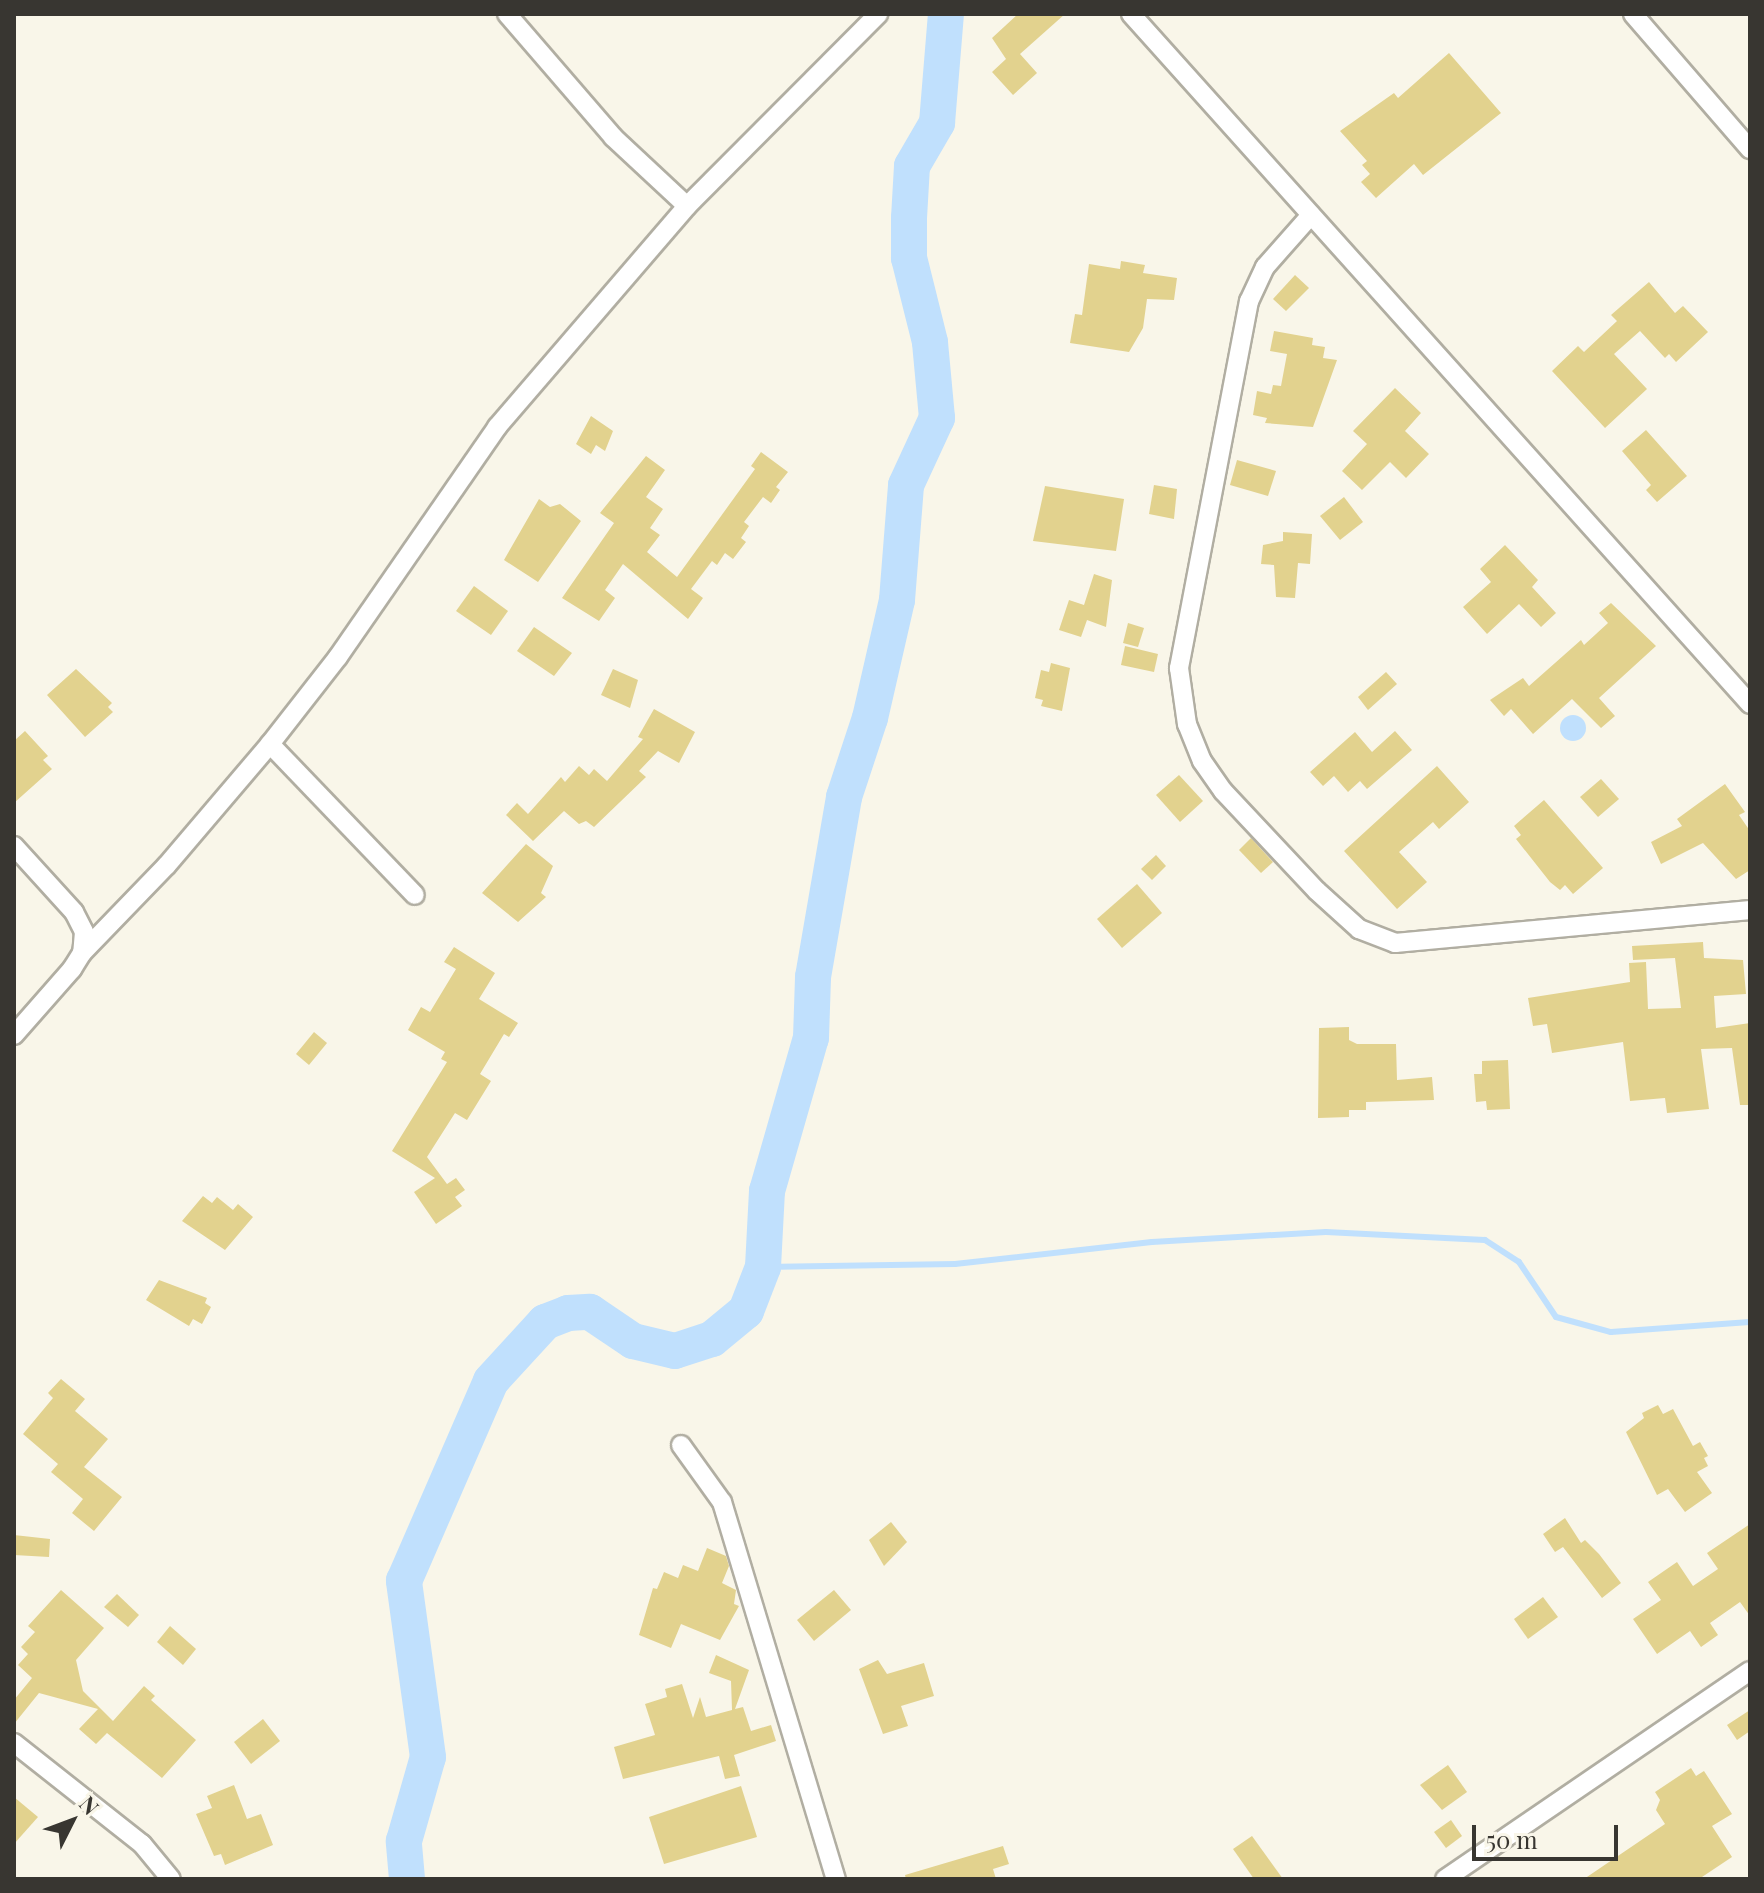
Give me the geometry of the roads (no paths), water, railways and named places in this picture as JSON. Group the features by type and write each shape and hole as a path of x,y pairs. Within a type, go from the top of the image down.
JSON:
{"street":[{"path":"507,14 613,137 687,206"},
{"path":"14,1035 82,953 167,865 270,744 338,657 497,427 687,206 878,14"},
{"path":"1131,14 1750,704"},
{"path":"1633,14 1750,149"},
{"path":"1311,215 1265,267 1249,301 1179,668 1187,724 1202,761 1223,791 1317,891 1359,929 1395,943 1750,910"},
{"path":"270,744 415,895"},
{"path":"14,846 74,912 84,932 82,953"},
{"path":"681,1445 722,1502 836,1879"},
{"path":"1445,1879 1750,1671"},
{"path":"14,1743 142,1844 171,1879"}],"water":[{"path":"1573,715 1582,719 1586,728 1582,737 1573,741 1564,737 1560,728 1564,719"}],"waterway":[{"path":"407,1879 404,1841 428,1757 404,1581 491,1381 545,1322 568,1313 590,1312 633,1341 675,1351 712,1339 746,1311 763,1267 767,1191 811,1038 813,977 844,797 870,718 897,600 906,485 937,418 930,342 909,258 909,218 912,166 937,123 946,14"},
{"path":"763,1267 955,1264 1152,1242 1326,1232 1485,1240 1519,1262 1556,1317 1611,1332 1750,1322"}]}
